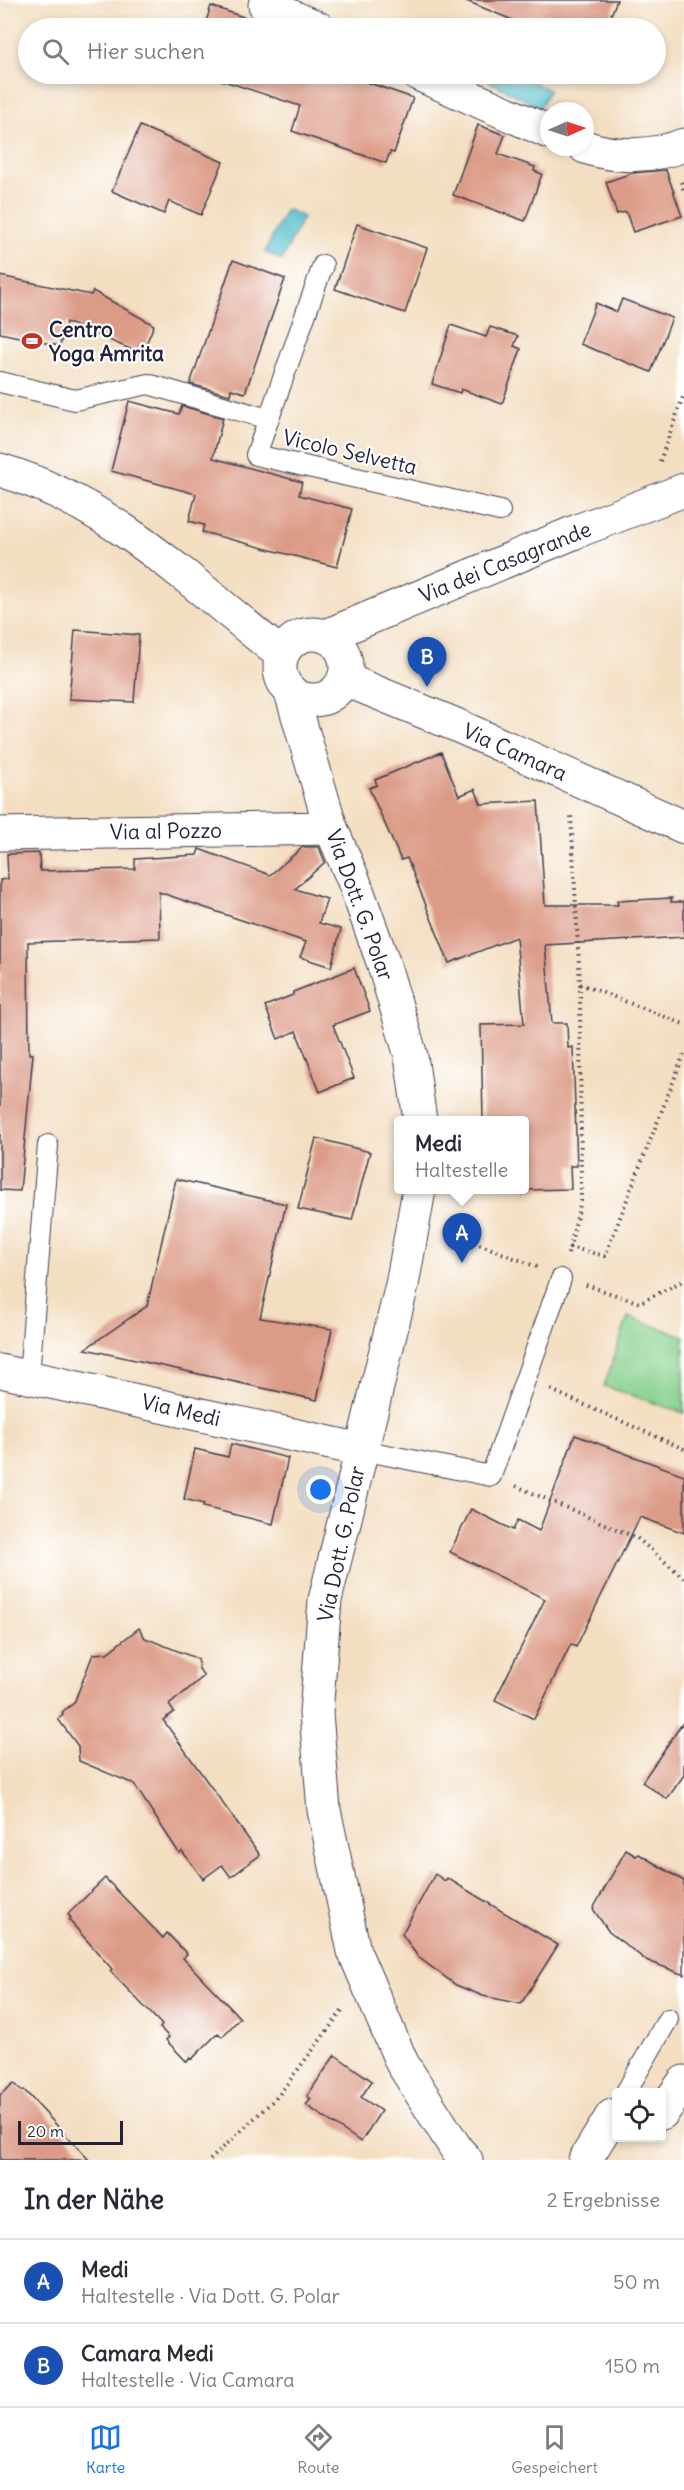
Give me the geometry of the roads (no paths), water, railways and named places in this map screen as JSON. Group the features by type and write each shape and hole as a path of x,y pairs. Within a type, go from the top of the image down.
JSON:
{"street":[{"path":"265,5 295,18"},
{"path":"441,84 540,128"},
{"path":"594,150 629,154 661,152 684,145"},
{"path":"0,470 51,489 89,508 126,531 282,655"},
{"name":"Via dei Casagrande","path":"326,636 580,530 684,490"},
{"path":"315,634 326,636 341,650 345,659 344,680 339,689 321,700 300,698 291,693 281,675 282,655 295,639 315,634"},
{"name":"Via Camara","path":"344,680 456,725 684,827"},
{"name":"Via Dott. G. Polar","path":"291,693 332,828 353,879 386,973 411,1056 419,1116"},
{"name":"Via al Pozzo","path":"0,834 332,828"},
{"name":"Via Dott. G. Polar","path":"417,1204 402,1285 325,1600 316,1713 324,1810 354,1951 402,2063 457,2150 466,2160"},
{"name":"Via Medi","path":"14,1374 362,1450"},
{"path":"666,2108 684,2082"},
{"path":"585,2160 612,2117"},
{"path":"666,2117 684,2129"}],"lane":[{"path":"268,419 323,265"},
{"name":"Vicolo Selvetta","path":"0,382 75,400 148,384 268,419 256,455 500,512"},
{"path":"14,1374 48,1145"},
{"path":"362,1450 491,1476 562,1278"},
{"path":"629,2088 668,2019"}],"water":[{"path":"494,84 537,84 549,90 543,102 540,102 540,108"},
{"path":"286,209 303,217 282,260 265,252"}],"place":[{"name":"Centro Yoga Amrita","path":"32,341"},
{"name":"Camara Medi","path":"427,687"},
{"name":"Medi","path":"462,1263"}]}
